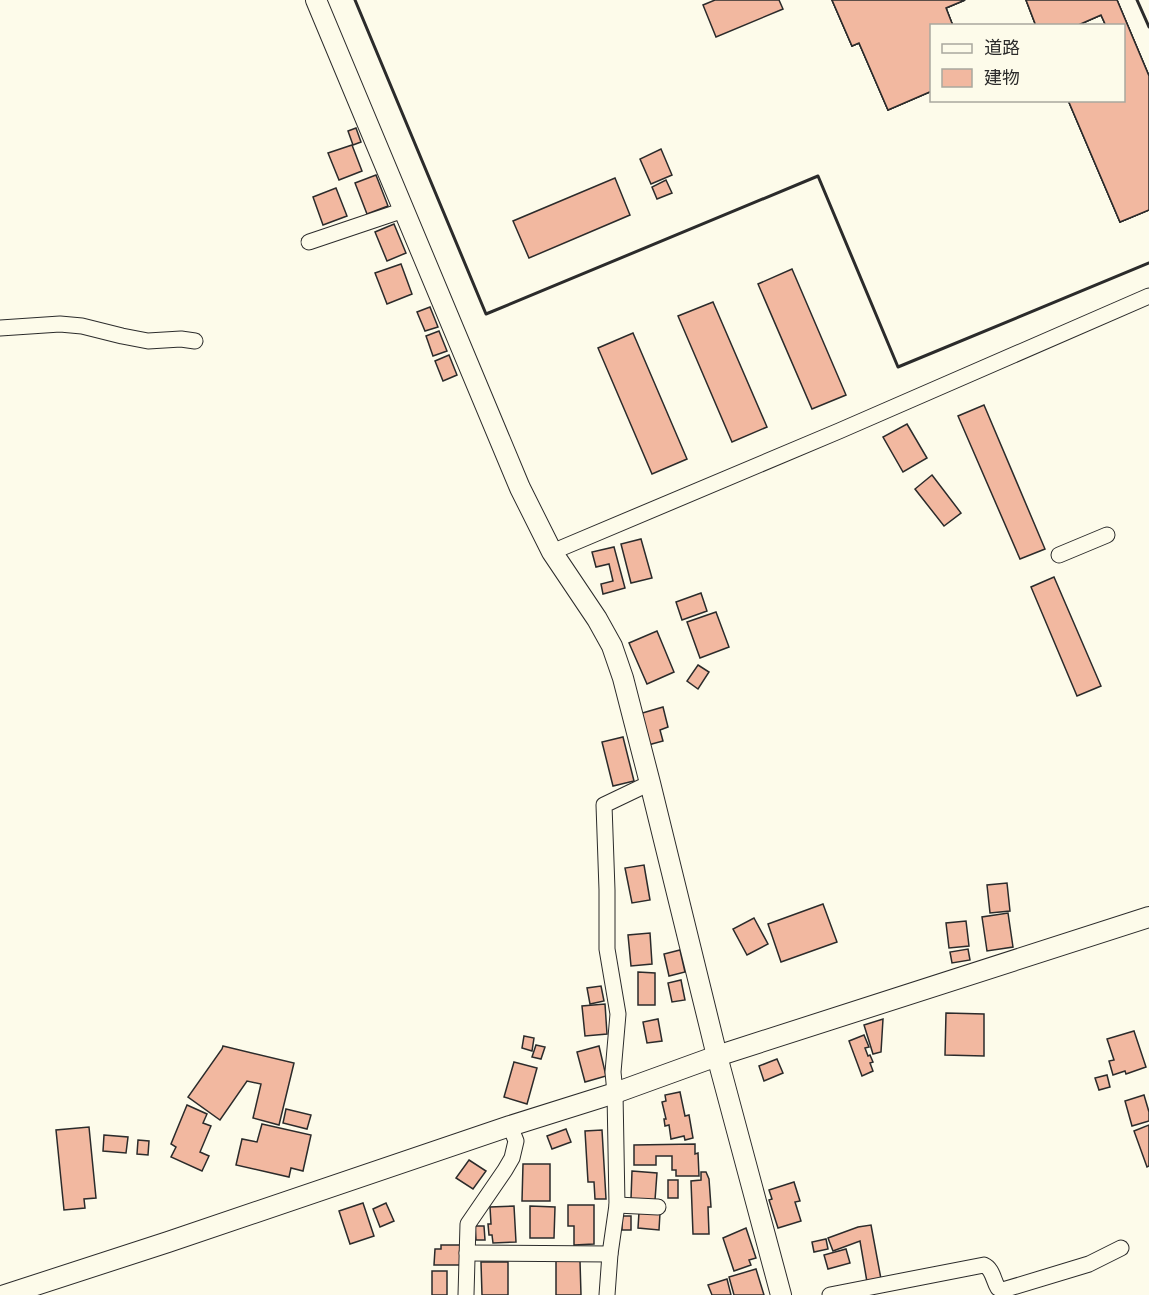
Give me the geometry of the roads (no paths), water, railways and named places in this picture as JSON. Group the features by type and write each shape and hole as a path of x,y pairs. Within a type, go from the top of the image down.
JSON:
{"street":[{"path":"316,0 520,488 552,552 597,619 612,646 623,678 717,1056 781,1295"},
{"path":"309,242 404,210"},
{"path":"552,552 839,431 1149,296"},
{"path":"0,328 60,324 82,326 148,341 182,339 195,341"},
{"path":"1059,555 1107,535"},
{"path":"607,1295 617,1205 613,1072 618,1014 607,949 604,805 650,783"},
{"path":"5,1295 615,1093 717,1056 1149,917"},
{"path":"466,1295 468,1224 512,1158 516,1141 510,1126"},
{"path":"617,1205 658,1207"},
{"path":"830,1295 984,1265 991,1269 994,1282 998,1288 1003,1290 1089,1264 1121,1248"},
{"path":"467,1253 610,1254"}]}
